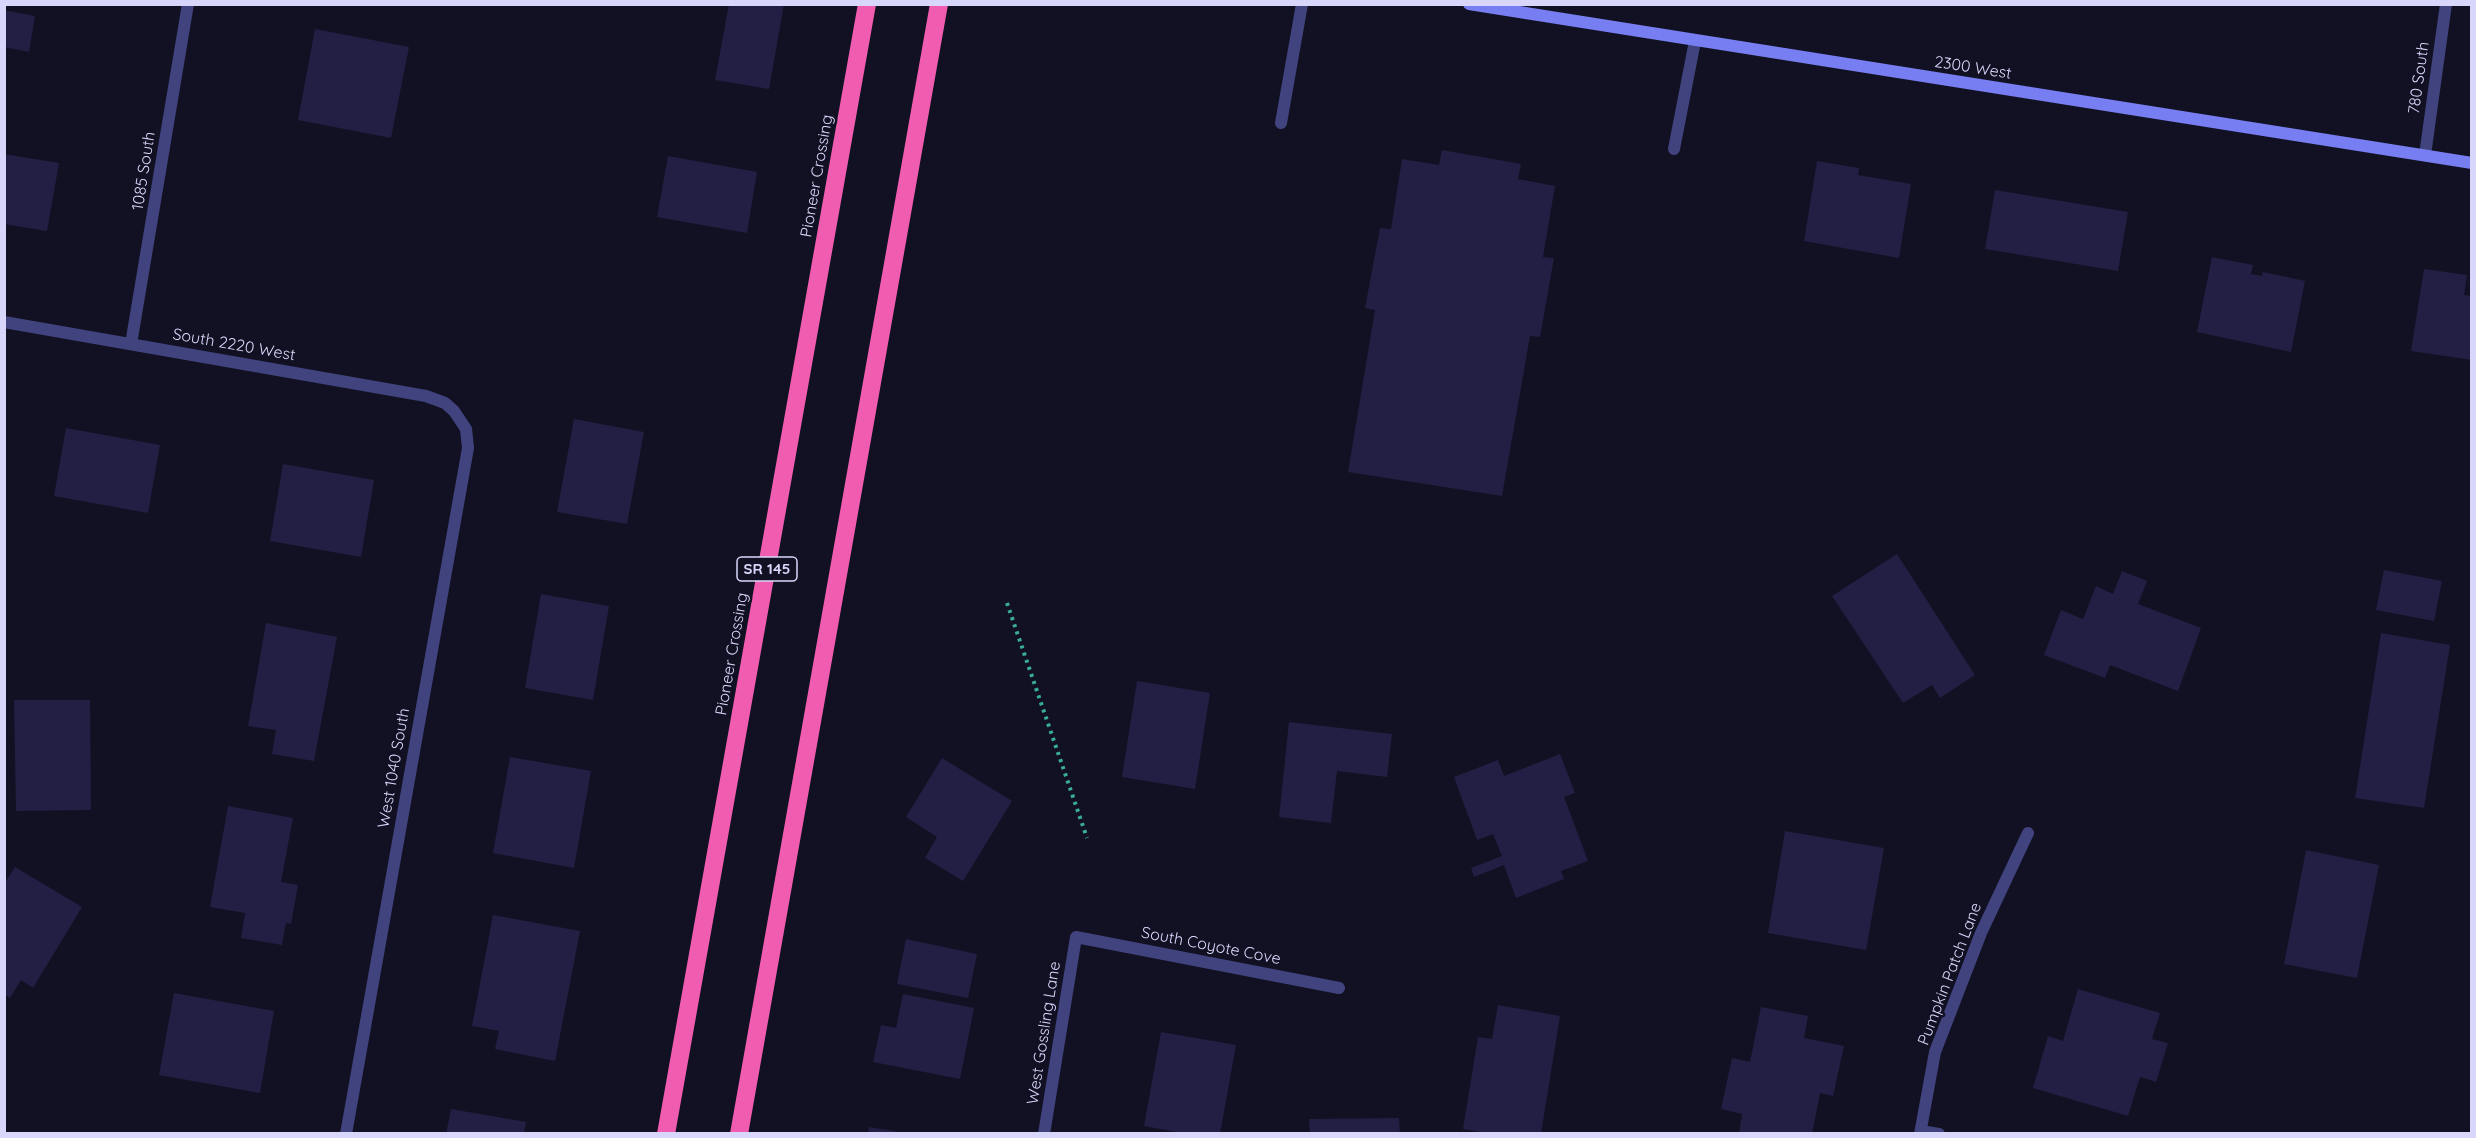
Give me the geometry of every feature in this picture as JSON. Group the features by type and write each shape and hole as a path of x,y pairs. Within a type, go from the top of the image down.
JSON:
{"highway":[{"name":"Pioneer Crossing","path":"666,1134 867,4"},
{"path":"739,1134 939,4"}],"main road":[{"name":"2300 West","path":"1469,4 2472,164"}],"street":[{"name":"1085 South","path":"131,344 188,4"},
{"path":"1281,123 1302,4"},
{"name":"780 South","path":"2425,155 2446,4"},
{"path":"1674,148 1695,41"},
{"name":"South 2220 West","path":"4,322 426,396 445,403 454,411"},
{"name":"West 1040 South","path":"346,1134 468,448 466,429 454,411"},
{"name":"Pumpkin Patch Lane","path":"1921,1132 1935,1052 1981,933 2028,833"},
{"name":"South Coyote Cove","path":"1076,937 1339,988"},
{"name":"West Gossling Lane","path":"1044,1134 1076,937"},
{"path":"1921,1132 1939,1134"}],"path":[{"path":"1007,603 1087,838"}],"building":[{"path":"729,4 784,4 769,89 715,80"},
{"path":"4,10 35,16 29,52 4,47"},
{"path":"315,29 409,47 391,138 298,120"},
{"path":"1442,150 1521,164 1518,179 1555,186 1543,257 1554,258 1540,337 1530,336 1502,496 1348,472 1375,310 1365,308 1380,228 1391,229 1402,159 1439,165"},
{"path":"4,154 59,163 47,231 4,224"},
{"path":"668,156 757,172 747,233 657,217"},
{"path":"1817,161 1859,168 1858,175 1911,184 1899,258 1804,241"},
{"path":"1995,190 2128,212 2118,271 1985,249"},
{"path":"2212,257 2253,265 2251,274 2262,276 2263,272 2305,281 2291,352 2197,332"},
{"path":"2424,269 2467,275 2464,295 2472,296 2472,360 2411,351"},
{"path":"574,419 644,432 627,524 557,512"},
{"path":"66,428 160,445 148,513 54,496"},
{"path":"283,464 374,480 361,557 270,541"},
{"path":"1897,554 1975,675 1940,698 1932,685 1903,703 1832,596"},
{"path":"2384,570 2442,581 2434,621 2376,610"},
{"path":"2122,571 2147,581 2138,604 2201,628 2178,691 2110,665 2105,678 2044,655 2061,610 2083,619 2096,586 2113,594"},
{"path":"541,594 609,606 593,700 525,688"},
{"path":"266,623 337,637 314,761 272,754 276,730 248,726"},
{"path":"2381,633 2450,645 2424,808 2355,798"},
{"path":"1137,681 1210,693 1195,789 1122,777"},
{"path":"14,700 90,700 91,810 16,811"},
{"path":"1289,722 1392,734 1387,777 1337,771 1331,823 1279,817"},
{"path":"1560,754 1575,793 1564,797 1588,861 1561,871 1564,879 1516,898 1504,865 1474,877 1471,868 1502,856 1493,834 1477,840 1454,777 1498,760 1504,776"},
{"path":"510,757 591,771 574,868 493,853"},
{"path":"942,758 1012,801 963,881 925,858 937,837 906,817"},
{"path":"228,806 293,818 281,882 298,885 291,924 286,923 282,945 241,938 245,913 210,907"},
{"path":"1785,831 1884,848 1866,950 1768,933"},
{"path":"2306,850 2379,865 2357,978 2284,964"},
{"path":"15,867 82,907 33,988 21,980 10,998 4,994 4,884"},
{"path":"493,915 580,931 555,1061 495,1049 499,1031 472,1026"},
{"path":"906,939 977,954 968,998 897,984"},
{"path":"2078,989 2160,1013 2152,1039 2168,1043 2156,1082 2140,1077 2128,1116 2033,1088 2048,1036 2063,1041"},
{"path":"174,993 274,1011 260,1093 159,1075"},
{"path":"903,994 974,1008 960,1079 873,1062 881,1025 896,1028"},
{"path":"1498,1005 1560,1016 1541,1134 1493,1134 1463,1129 1478,1037 1492,1039"},
{"path":"1761,1007 1808,1016 1804,1038 1844,1046 1833,1096 1820,1093 1812,1134 1739,1134 1742,1114 1721,1109 1732,1058 1750,1062"},
{"path":"1161,1032 1236,1045 1220,1134 1187,1134 1144,1126"},
{"path":"451,1109 526,1122 524,1134 446,1134"},
{"path":"1399,1118 1400,1134 1310,1134 1309,1119"},
{"path":"869,1127 900,1132 900,1134 868,1134"}]}
